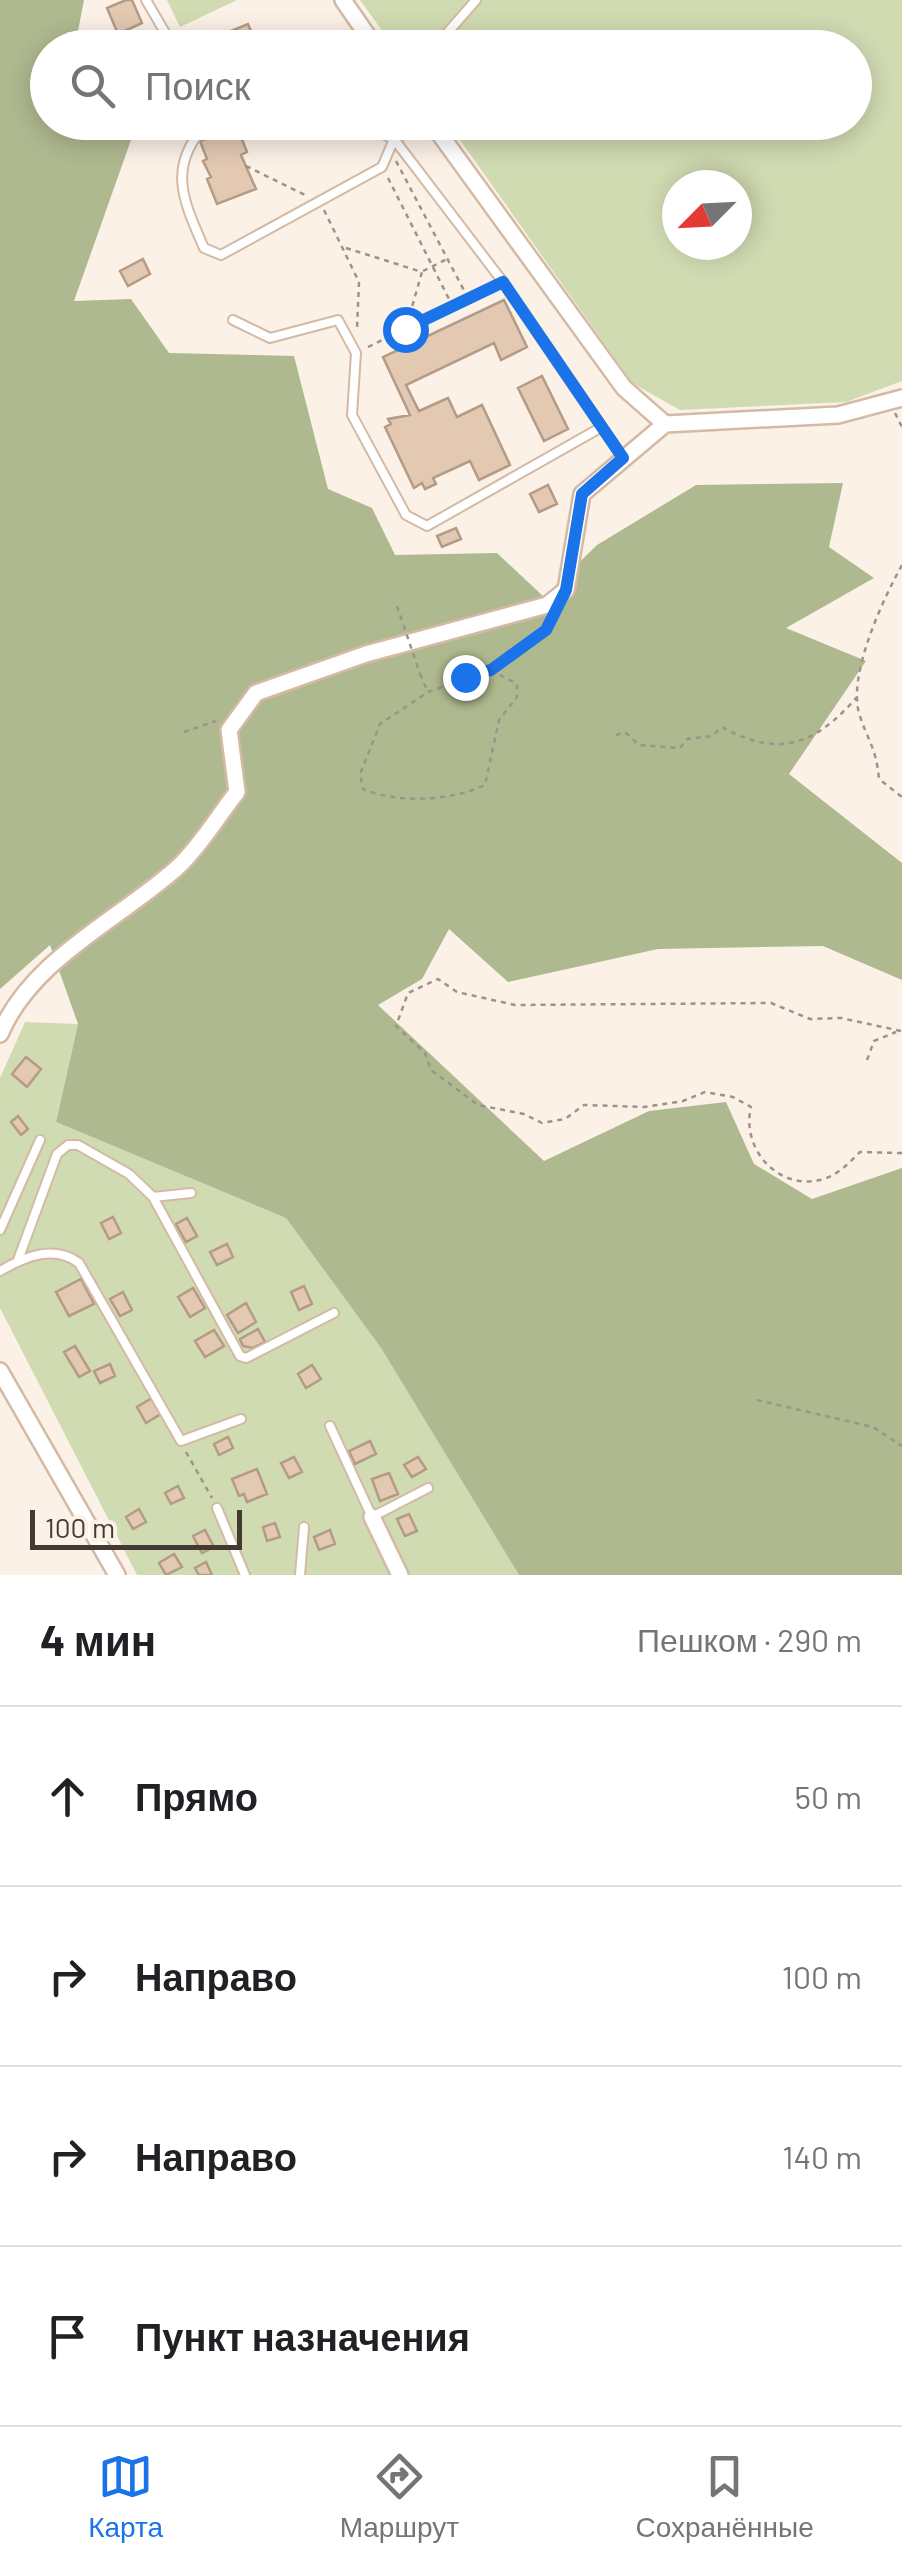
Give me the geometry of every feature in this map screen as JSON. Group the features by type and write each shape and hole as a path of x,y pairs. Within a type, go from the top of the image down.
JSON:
{"street":[{"path":"343,0 364,30"},
{"path":"442,140 624,388 664,424"},
{"path":"0,1034 7,1017 54,964 182,864 237,792 229,730 256,693 366,654 547,605 566,590 582,494 664,424 838,416 902,398"},
{"path":"0,1371 117,1575"},
{"path":"372,1517 400,1575"}],"lane":[{"path":"146,0 164,30"},
{"path":"450,30 476,0"},
{"path":"191,140 180,193 204,248 221,255 382,167 394,140"},
{"path":"395,140 503,282 623,458"},
{"path":"233,320 270,338 338,320 356,353 352,415 406,515 427,526 600,428"},
{"path":"0,1230 40,1140"},
{"path":"18,1260 57,1154 68,1145 78,1146 128,1174 153,1197 240,1356 246,1358 334,1313"},
{"path":"153,1197 191,1194"},
{"path":"0,1270 18,1260 55,1253 79,1262 180,1441 241,1418"},
{"path":"330,1426 372,1517 428,1488"},
{"path":"217,1508 244,1575"},
{"path":"300,1575 304,1527"}],"path":[{"path":"453,306 382,167 395,160 468,298"},
{"path":"246,166 321,202 359,282 356,353 503,282"},
{"path":"343,247 422,272"},
{"path":"405,329 422,272 448,259"},
{"path":"902,565 883,600 857,697 859,714 876,748 879,780 902,797"},
{"path":"397,606 428,692"},
{"path":"491,670 517,684 517,698 499,720 485,785 458,798 384,798 364,789 360,774 380,724 428,692 491,670 546,630 550,618"},
{"path":"616,735 625,732 639,745 680,748 687,739 712,736 722,727 768,743 799,743 824,732 857,697"},
{"path":"184,732 243,710"},
{"path":"901,1031 841,1018 810,1019 771,1004 514,1005 456,992 438,979 408,994 396,1026 425,1053 430,1070 478,1104 524,1114 542,1124 565,1119 584,1105 644,1107 684,1101 705,1092 733,1097 751,1107 747,1122 751,1142 763,1163 791,1178 818,1180 840,1171 860,1152 902,1153"},
{"path":"867,1060 882,1035 901,1031"},
{"path":"757,1400 873,1427 902,1446"},
{"path":"180,1441 217,1508"}],"green space":[{"path":"0,0 84,0 78,30 30,30 30,140 131,140 74,301 131,299 169,353 294,356 328,489 372,508 395,555 497,553 544,597 597,545 696,485 843,483 829,547 874,578 786,628 866,661 789,774 902,863 902,980 823,946 658,949 508,982 449,929 422,979 378,1005 544,1161 649,1111 726,1102 754,1164 812,1199 902,1168 902,1575 519,1575 381,1348 286,1218 56,1122 78,1024 50,945 0,989"},
{"path":"167,0 237,0 180,27"},
{"path":"360,0 902,0 902,381 846,402 680,410 632,383 460,140 872,140 872,30 382,30"},
{"path":"25,1022 78,1024 56,1122 286,1218 381,1348 519,1575 137,1575 0,1308 0,1078"}],"building":[{"path":"132,0 142,23 116,30 107,8"},
{"path":"242,140 247,152 241,155 256,189 217,204 207,179 211,177 200,141"},
{"path":"143,259 150,274 128,286 120,271"},
{"path":"504,300 527,347 501,360 494,343 406,385 419,411 448,398 457,417 482,405 510,465 479,480 470,461 433,478 436,484 425,489 422,483 414,488 385,427 391,424 388,419 410,415 383,357"},
{"path":"542,376 568,429 544,441 518,388"},
{"path":"548,485 557,504 539,512 530,494"},
{"path":"456,528 461,539 442,547 437,536"},
{"path":"26,1057 41,1069 27,1087 12,1074"},
{"path":"18,1116 28,1129 21,1135 11,1122"},
{"path":"113,1217 121,1233 109,1239 101,1223"},
{"path":"187,1218 197,1236 186,1242 176,1224"},
{"path":"227,1244 233,1257 217,1265 210,1252"},
{"path":"81,1279 94,1304 69,1316 56,1292"},
{"path":"304,1286 312,1304 299,1310 291,1292"},
{"path":"193,1288 205,1308 190,1317 178,1297"},
{"path":"123,1292 132,1310 120,1316 110,1299"},
{"path":"246,1303 256,1322 238,1333 227,1315"},
{"path":"258,1329 265,1342 253,1348 243,1346 240,1339"},
{"path":"214,1330 224,1346 205,1357 195,1341"},
{"path":"75,1346 90,1371 79,1377 64,1352"},
{"path":"110,1364 115,1376 100,1383 94,1371"},
{"path":"312,1365 321,1379 306,1388 298,1374"},
{"path":"152,1398 161,1414 146,1423 137,1407"},
{"path":"228,1437 233,1448 219,1455 214,1444"},
{"path":"370,1441 376,1454 355,1464 349,1451"},
{"path":"294,1457 302,1472 289,1478 281,1463"},
{"path":"418,1457 426,1469 412,1477 404,1465"},
{"path":"257,1469 267,1494 247,1502 244,1494 239,1496 232,1479"},
{"path":"389,1473 398,1494 380,1501 372,1479"},
{"path":"178,1486 184,1498 171,1504 165,1493"},
{"path":"139,1509 146,1522 133,1529 126,1517"},
{"path":"409,1514 417,1531 405,1536 397,1519"},
{"path":"275,1523 280,1537 267,1541 263,1527"},
{"path":"205,1530 214,1547 202,1553 193,1536"},
{"path":"330,1530 335,1544 319,1550 314,1537"},
{"path":"174,1554 182,1567 166,1575 159,1563"},
{"path":"206,1562 212,1575 199,1575 195,1568"}],"route":[{"path":"405,329 503,282 623,458 582,494 566,590 546,630 491,670 465,677"}]}
